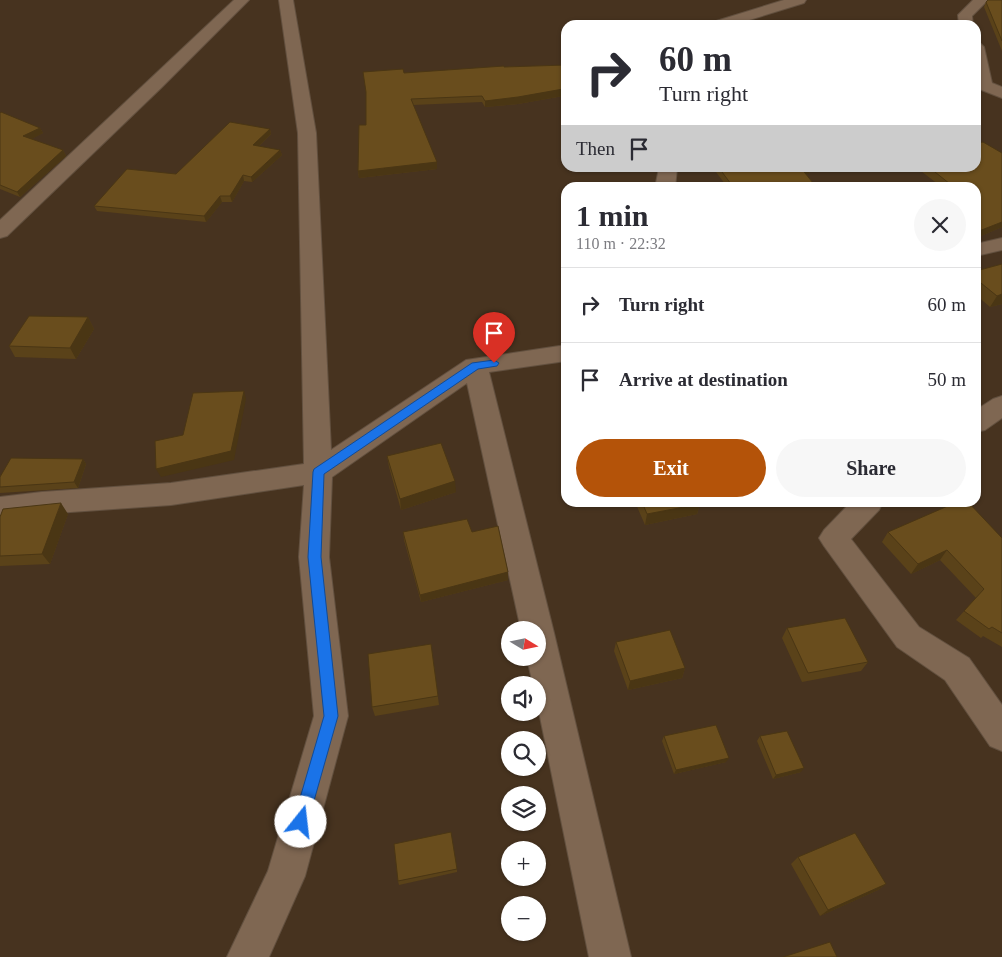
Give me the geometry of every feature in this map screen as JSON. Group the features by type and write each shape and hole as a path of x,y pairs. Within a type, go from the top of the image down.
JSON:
{"street":[{"path":"0,232 50,181 156,84 222,17 242,0"},
{"path":"248,957 286,876 331,716 314,557 318,472 307,133 286,0"},
{"path":"734,20 799,0"},
{"path":"966,20 965,15 981,0"},
{"path":"981,74 985,86 1002,93"},
{"path":"981,249 1002,244"},
{"path":"981,251 1002,253"},
{"path":"0,508 42,503 171,494 318,472 475,366 561,354"},
{"path":"475,366 535,621"},
{"path":"981,419 1002,404"},
{"path":"864,507 834,538 908,637 957,668 1002,734"},
{"path":"545,666 610,957"}],"building":[{"path":"988,0 1002,0 1002,41 986,2"},
{"path":"561,65 561,89 485,101 482,96 411,99 437,162 358,171 359,125 366,125 366,92 363,72 403,69 404,73"},
{"path":"1,112 40,128 23,136 63,150 17,192 0,185"},
{"path":"230,122 270,129 253,145 280,150 251,177 243,175 230,196 220,196 204,216 94,206 127,169 176,174"},
{"path":"981,142 1002,153 1002,222 981,230 981,182 948,182 935,172 981,172"},
{"path":"722,172 804,172 812,182 730,182"},
{"path":"1002,264 1002,294 997,296 981,283 981,270"},
{"path":"29,316 88,317 70,348 9,346"},
{"path":"244,391 231,451 156,469 155,441 183,435 193,393"},
{"path":"441,443 455,481 400,499 387,456"},
{"path":"11,458 83,459 74,482 0,487 0,477"},
{"path":"61,503 42,554 0,556 0,517 3,509"},
{"path":"644,507 684,507 647,514"},
{"path":"946,507 973,507 1002,538 1002,633 992,627 989,629 964,611 984,589 947,550 918,564 888,532"},
{"path":"467,519 472,532 498,526 508,572 420,595 403,532"},
{"path":"845,618 868,662 808,673 787,628"},
{"path":"670,630 685,668 630,681 616,642"},
{"path":"431,644 438,696 372,707 368,654"},
{"path":"716,725 729,758 676,770 664,736"},
{"path":"787,731 804,768 776,775 760,736"},
{"path":"451,832 457,869 398,881 394,844"},
{"path":"855,833 886,884 828,910 798,857"},
{"path":"830,942 837,957 783,957"}],"route":[{"path":"301,822 331,716 314,557 318,472 475,366 494,363"}]}
